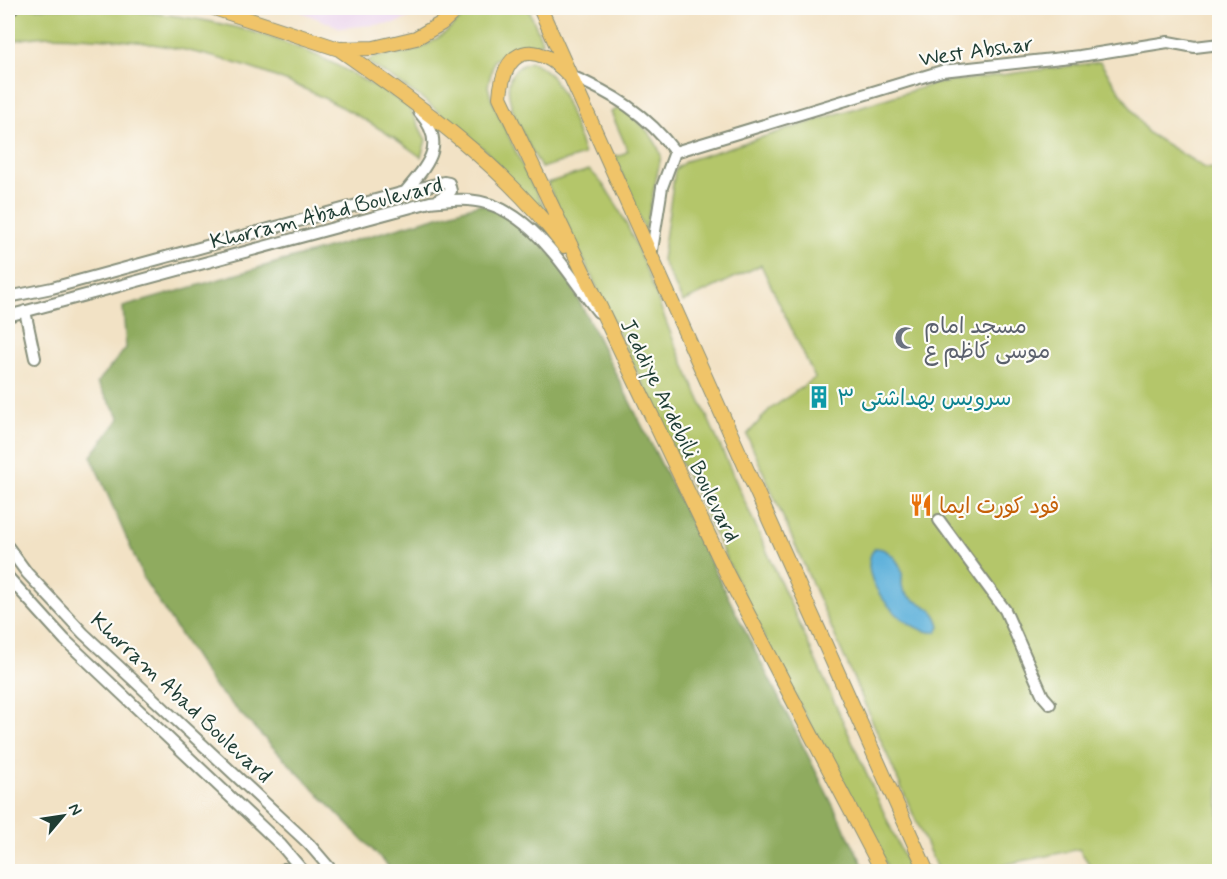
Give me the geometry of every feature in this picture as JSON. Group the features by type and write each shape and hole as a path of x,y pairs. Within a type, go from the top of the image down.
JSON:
{"main road":[{"path":"214,8 339,49 402,93 500,173 545,220 584,272"},
{"path":"339,49 374,48 416,38 442,23 458,8"},
{"name":"Jeddiye Ardebili Boulevard","path":"540,8 927,872"},
{"name":"Jeddiye Ardebili Boulevard","path":"569,75 542,53 523,53 509,62 501,78 500,97 727,574 883,872"}],"street":[{"name":"West Abshar","path":"675,152 942,70 1080,56 1168,42 1195,47 1220,44"},
{"path":"569,75 627,103 649,120 675,152 662,188 651,258"},
{"name":"Khorram Abad Boulevard","path":"8,297 52,288 405,192 426,166 434,149 434,134 429,123 402,93"},
{"path":"405,192 448,183 452,190 448,195 430,202"},
{"name":"Khorram Abad Boulevard","path":"8,316 430,202 468,200 487,203 525,222 607,323"},
{"path":"52,288 57,301"},
{"path":"25,311 35,357"},
{"path":"939,520 1005,610 1043,696 1050,704"},
{"name":"Khorram Abad Boulevard","path":"8,548 27,573 83,633 309,844 333,872"},
{"name":"Khorram Abad Boulevard","path":"8,577 65,640 304,872"},
{"path":"284,871 294,860"}],"shaded area":[{"path":"291,8 433,8 396,23 341,28"}],"green space":[{"path":"25,8 115,10 158,14 243,29 284,42 325,59 393,96 408,107 426,140 421,157 385,132 307,90 224,60 181,49 94,38 61,36 8,42 8,13"},
{"path":"471,8 528,8 542,41 540,44 518,47 494,60 488,86 491,98 528,178 567,246 485,150 419,96 367,62 376,57 407,53 426,46 450,29"},
{"path":"531,62 542,67 559,88 584,155 541,168 519,126 509,94 510,80 517,69"},
{"path":"1100,62 1148,133 1205,168 1219,169 1219,871 1094,871 1079,849 974,871 938,871 747,435 769,410 815,378 761,265 683,302 662,260 675,170 686,161 933,84"},
{"path":"621,107 650,135 661,156 645,231 614,155 620,156 628,151 611,112"},
{"path":"589,170 602,184 627,225 675,344 910,871 890,871 771,652 547,183"},
{"path":"480,204 517,219 560,263 866,871 393,871 213,685 145,581 91,456 120,418 97,383 126,348 123,307"}],"water":[{"path":"875,548 888,552 895,559 902,572 904,591 934,613 940,627 937,632 924,631 910,624 885,602 870,573 869,560"}],"place":[{"name":"مسجد امام موسی کاظم ع","path":"906,338"},
{"name":"سرویس بهداشتی ۳","path":"819,397"},
{"name":"فود کورت ایما","path":"921,505"}]}
